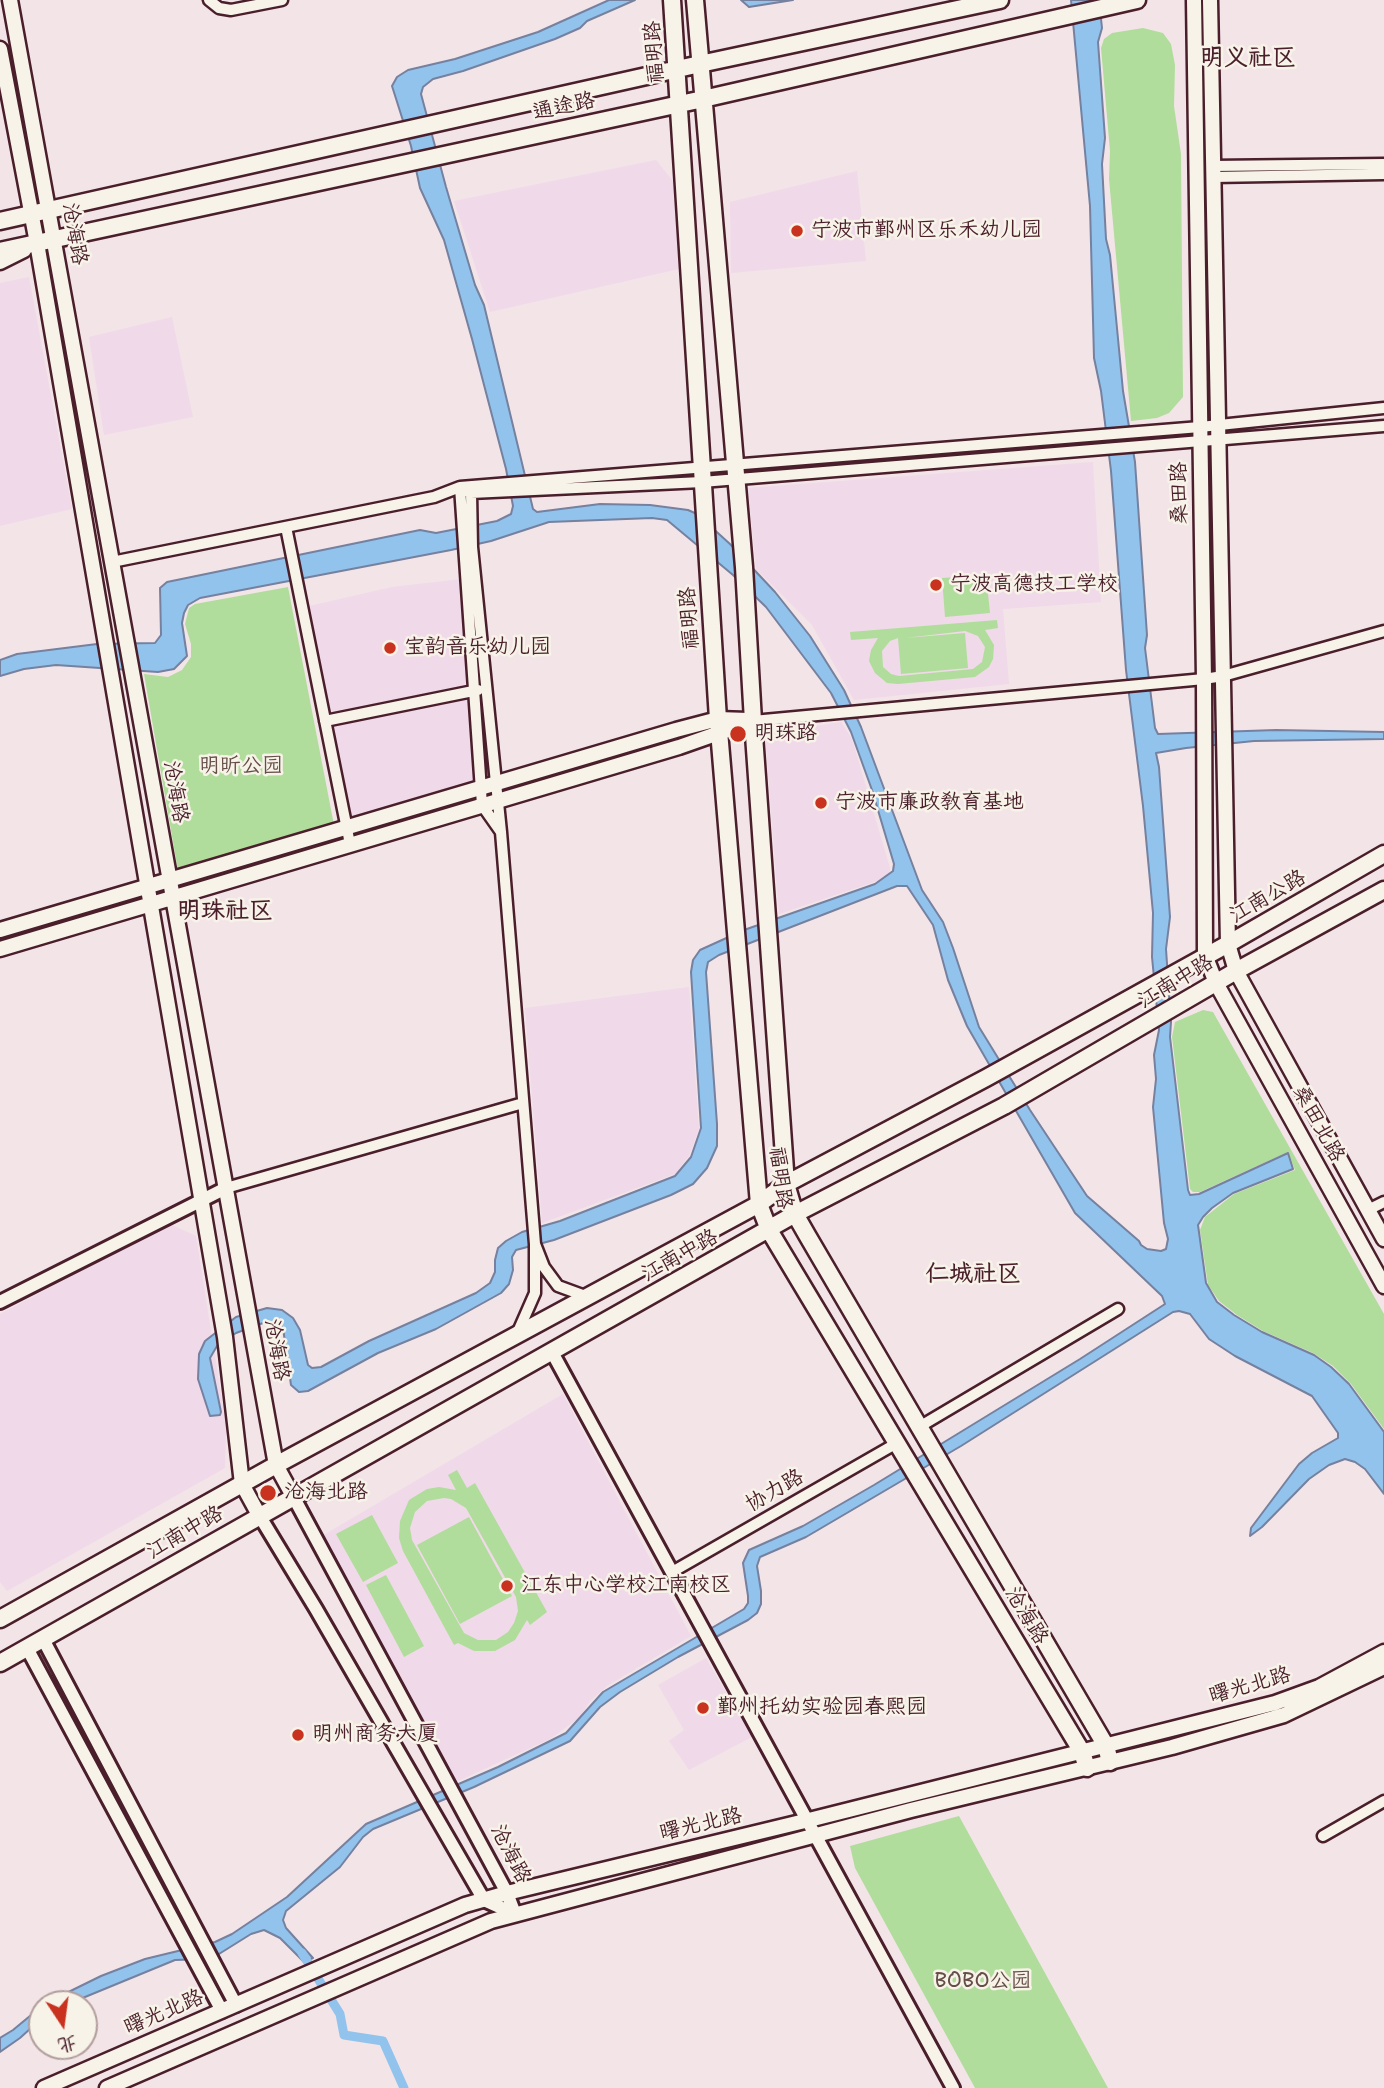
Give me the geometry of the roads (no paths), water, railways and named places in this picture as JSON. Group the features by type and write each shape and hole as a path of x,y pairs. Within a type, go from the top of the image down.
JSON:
{"main road":[{"name":"沧海路","path":"10,0 276,1465 293,1496"},
{"name":"福明路","path":"672,0 719,726 759,1204 769,1230 901,1450"},
{"name":"福明路","path":"695,0 737,472 786,1184 795,1214 1105,1746 1110,1762"},
{"name":"通途路","path":"0,221 677,69 1000,0"},
{"name":"通途路","path":"0,251 703,99 1066,14 1137,0"},
{"name":"桑田路","path":"1194,0 1204,679 1205,955 1216,983"},
{"name":"桑田路","path":"1210,0 1228,944 1237,971"},
{"name":"沧海路","path":"0,49 37,243 225,1337 242,1484 259,1515"},
{"path":"0,212 31,214"},
{"path":"0,262 37,243"},
{"path":"0,930 495,783 719,726 753,721"},
{"path":"0,949 497,801 719,726"},
{"name":"江南公路","path":"1171,974 1384,854"},
{"name":"江南中路","path":"0,1663 795,1214 1004,1106 1237,971 1384,890"},
{"name":"桑田北路","path":"1237,971 1384,1239"},
{"name":"江南中路","path":"0,1619 276,1465 759,1204 786,1184 986,1078 1171,974"},
{"name":"桑田北路","path":"1216,983 1384,1286"},
{"name":"沧海路","path":"901,1450 1085,1760"},
{"name":"曙光北路","path":"107,2088 491,1921 817,1835 1085,1760 1105,1746 1275,1703 1319,1687 1384,1652"},
{"name":"曙光北路","path":"44,2088 465,1905 809,1820 1085,1760 1110,1762 1172,1747 1284,1714 1384,1667"}],"street":[{"path":"209,0 219,8 231,10 282,0"},
{"path":"1213,172 1384,164"},
{"path":"1213,172 1384,174"},
{"path":"737,472 1135,446 1384,408"},
{"path":"1218,432 1384,425"},
{"path":"112,562 434,497 460,487 504,487 702,475 1134,432 1200,434"},
{"path":"460,487 471,493 504,487"},
{"path":"460,487 466,512 482,805 501,832"},
{"path":"466,512 471,493"},
{"path":"286,527 350,844"},
{"path":"468,548 501,832 535,1244 535,1293 516,1335"},
{"path":"753,721 1204,679 1384,631"},
{"path":"325,721 486,688"},
{"path":"0,1301 226,1188 523,1103"},
{"path":"1368,1210 1384,1202"},
{"path":"535,1244 544,1267 558,1286 588,1297"},
{"path":"919,1427 1118,1308"},
{"path":"552,1352 953,2088"},
{"name":"协力路","path":"672,1572 901,1450"},
{"name":"沧海路","path":"293,1496 464,1812 507,1893 515,1914"},
{"name":"沧海路","path":"259,1515 484,1900 515,1914"},
{"path":"43,1639 213,1962 229,2008"},
{"path":"27,1648 199,1968 229,2008"},
{"path":"1323,1836 1384,1801"}],"water":[{"path":"609,0 635,0 587,21 580,28 555,39 433,79 423,87 421,94 475,285 484,305 533,509 537,512 600,504 650,505 688,510 697,514 730,544 775,592 810,636 844,690 861,727 922,890 943,922 979,1027 1087,1196 1141,1245 1147,1249 1161,1251 1166,1249 1168,1239 1164,1223 1153,1107 1156,1079 1154,1055 1159,1030 1152,957 1153,913 1126,670 1111,471 1094,358 1090,206 1071,0 1099,0 1102,28 1098,42 1105,138 1102,164 1106,239 1110,255 1123,391 1135,462 1147,635 1145,648 1155,728 1158,734 1276,730 1384,732 1384,739 1254,741 1156,753 1170,917 1166,949 1170,1037 1188,1190 1190,1195 1199,1194 1288,1153 1293,1169 1233,1193 1203,1217 1198,1225 1206,1283 1217,1302 1234,1315 1262,1332 1314,1355 1349,1384 1384,1432 1384,1494 1365,1469 1345,1459 1329,1465 1309,1479 1250,1536 1251,1528 1299,1464 1338,1438 1338,1433 1312,1396 1235,1356 1209,1339 1190,1314 1173,1312 961,1446 806,1537 760,1557 757,1566 761,1604 757,1613 620,1692 600,1707 570,1741 474,1787 373,1829 363,1837 340,1867 286,1911 283,1920 286,1928 313,1958 304,1962 280,1938 264,1930 251,1934 207,1959 175,1960 98,1992 72,1990 145,1959 215,1942 232,1934 287,1897 366,1824 498,1767 566,1733 603,1692 744,1609 748,1596 743,1563 749,1550 803,1526 874,1485 1165,1304 1162,1296 1075,1213 967,1026 948,980 933,925 907,886 897,886 719,955 708,962 706,972 717,1146 707,1168 693,1184 554,1240 516,1250 512,1257 513,1270 509,1284 501,1293 436,1329 378,1353 308,1391 299,1392 291,1385 283,1328 278,1323 263,1323 236,1333 217,1346 210,1358 221,1412 220,1415 210,1416 198,1379 199,1354 205,1341 236,1317 267,1308 282,1310 293,1318 300,1330 308,1365 312,1368 321,1367 369,1341 476,1293 490,1283 495,1272 498,1248 522,1232 560,1221 675,1176 691,1157 701,1128 691,972 693,960 700,950 744,930 875,884 893,871 894,864 872,790 851,732 831,693 766,607 733,575 667,520 652,518 549,522 491,541 451,550 200,598 188,605 184,613 182,623 187,656 174,669 158,672 56,665 24,669 0,676 0,660 17,654 97,644 155,643 161,635 160,588 167,582 420,530 436,533 497,521 511,514 513,506 506,469 472,339 444,240 420,188 411,146 392,86 397,77 408,70 455,59 538,32"},
{"path":"741,0 793,0 749,7"},
{"path":"28,2018 28,2031 0,2052 0,2038"}],"waterway":[{"path":"302,1953 340,2014 344,2035 383,2041 404,2088"}],"place":[{"name":"宁波市鄞州区乐禾幼儿园","path":"797,231"},
{"name":"宁波高德技工学校","path":"936,585"},
{"name":"宝韵音乐幼儿园","path":"390,648"},
{"name":"明珠路","path":"738,734"},
{"name":"宁波市廉政教育基地","path":"821,803"},
{"name":"沧海北路","path":"268,1493"},
{"name":"江东中心学校江南校区","path":"507,1586"},
{"name":"鄞州托幼实验园春熙园","path":"703,1708"},
{"name":"明州商务大厦","path":"298,1735"}],"district":[{"name":"明义社区","path":"1248,59"},
{"name":"明珠社区","path":"225,912"},
{"name":"仁城社区","path":"973,1275"}],"park label":[{"name":"明昕公园","path":"241,767"},
{"name":"BOBO公园","path":"983,1982"}]}
